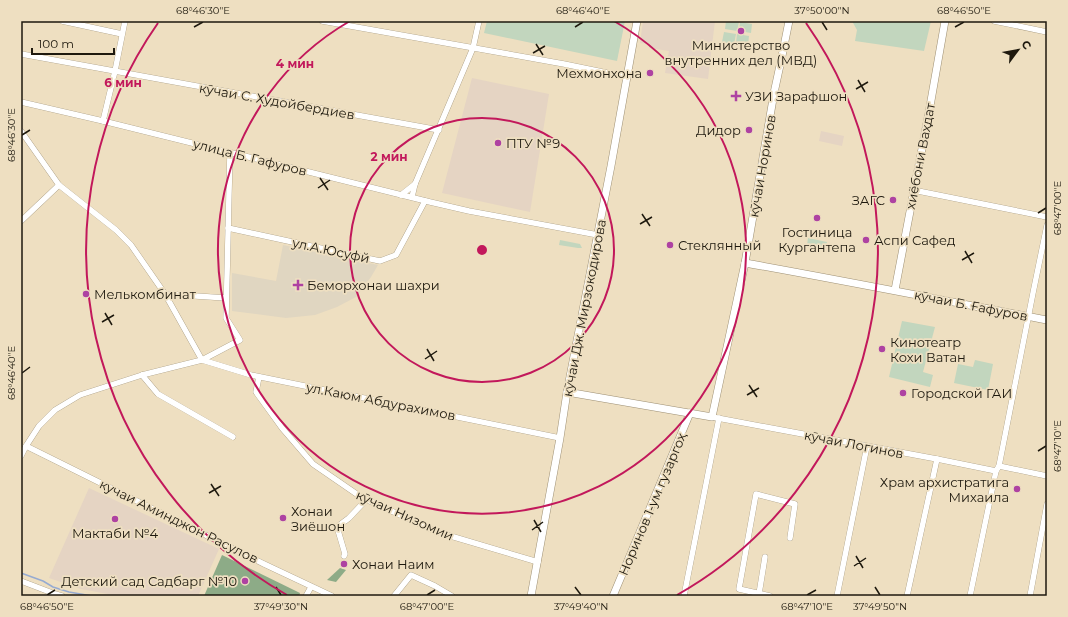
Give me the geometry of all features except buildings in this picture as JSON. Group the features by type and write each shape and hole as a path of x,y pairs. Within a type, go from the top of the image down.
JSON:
{"street":[{"path":"62,21 122,34"},
{"path":"103,121 126,21"},
{"path":"322,21 627,77"},
{"path":"412,197 415,184 473,48 479,21"},
{"name":"кӯчаи Дж. Мирзокодирова","path":"531,596 567,392 598,235 637,21"},
{"name":"кӯчаи Норинов","path":"712,417 745,263 774,93 789,21"},
{"name":"хиёбони Ваҳдат","path":"895,290 945,21"},
{"path":"994,21 1047,32"},
{"name":"кӯчаи С. Худойбердиев","path":"21,54 439,130"},
{"name":"улица Б. Гафуров","path":"21,102 425,201 598,235"},
{"path":"21,131 59,185 116,230 131,245 164,294 202,360"},
{"path":"21,456 40,426 55,410 80,395 142,375 202,360 240,340 226,318 230,152"},
{"path":"401,195 415,184"},
{"path":"21,221 59,185"},
{"path":"913,190 1047,217"},
{"name":"ул.А.Юсуфй","path":"228,228 380,261 396,255 425,201"},
{"path":"970,596 1047,225"},
{"name":"кӯчаи Б. Ғафуров","path":"745,263 895,290 1047,320"},
{"path":"164,294 226,298"},
{"name":"ул.Каюм Абдурахимов","path":"202,360 259,377 560,438"},
{"path":"142,375 158,394 233,437"},
{"name":"кӯчаи Низомии","path":"259,377 256,392 282,428 313,464 361,497 437,532 538,562"},
{"path":"567,392 712,417"},
{"name":"Норинов 1-ум гузаргоҳ","path":"613,596 690,413"},
{"name":"кӯчаи Логинов","path":"712,417 937,460 1047,476"},
{"path":"684,596 719,418"},
{"name":"кучаи Аминджон Расулов","path":"26,446 332,596"},
{"path":"837,596 867,446"},
{"path":"907,596 937,460"},
{"path":"770,596 739,589 756,494 795,504 790,538"},
{"path":"344,556 345,554 337,527 349,518 366,500"},
{"path":"1030,596 1047,504"},
{"path":"759,594 766,557"},
{"path":"394,596 411,575 452,596"},
{"path":"21,581 62,596"},
{"path":"306,596 311,587"}],"shaded area":[{"path":"643,21 715,21 708,79 665,73 669,51 649,48 649,44 640,43"},
{"name":"ПТУ №9","path":"472,78 549,94 530,212 442,193"},
{"path":"821,131 844,136 842,146 819,141"},
{"name":"Беморхонаи шахри","path":"283,245 378,265 356,297 337,307 315,315 286,318 232,311 232,273 276,281"},
{"name":"Мактаби №4","path":"89,488 219,549 198,596 118,596 81,589 49,578"}],"green space":[{"path":"487,21 625,21 617,61 484,33"},
{"path":"726,21 739,22 737,31 725,29"},
{"path":"852,21 931,21 924,51 855,41 857,30"},
{"path":"740,22 752,24 751,33 739,31"},
{"path":"724,32 736,34 734,44 722,42"},
{"path":"737,34 749,36 748,45 736,43"},
{"path":"808,238 827,242 826,248 807,245"},
{"path":"560,240 580,244 582,248 559,245"},
{"path":"902,321 935,327 923,372 933,375 930,387 889,377"},
{"path":"975,360 993,364 988,390 954,383 958,364 973,367"},
{"path":"222,555 300,593 299,596 204,596"},
{"path":"340,568 346,570 336,582 327,580"}],"waterway":[{"path":"21,573 43,581 53,587 69,592 92,596"}],"place":[{"name":"Министерство внутренних дел (МВД)","path":"741,31"},
{"name":"Мехмонхона","path":"650,73"},
{"name":"УЗИ Зарафшон","path":"736,96"},
{"name":"Дидор","path":"749,130"},
{"name":"ПТУ №9","path":"498,143"},
{"name":"ЗАГС","path":"893,200"},
{"name":"Гостиница Кургантепа","path":"817,218"},
{"name":"Аспи Сафед","path":"866,240"},
{"name":"Стеклянный","path":"670,245"},
{"name":"Беморхонаи шахри","path":"298,285"},
{"name":"Мелькомбинат","path":"86,294"},
{"name":"Кинотеатр Кохи Ватан","path":"882,349"},
{"name":"Городской ГАИ","path":"903,393"},
{"name":"Храм архистратига Михаила","path":"1017,489"},
{"name":"Хонаи Зиёшон","path":"283,518"},
{"name":"Мактаби №4","path":"115,519"},
{"name":"Хонаи Наим","path":"344,564"},
{"name":"Детский сад Садбарг №10","path":"245,581"}]}
